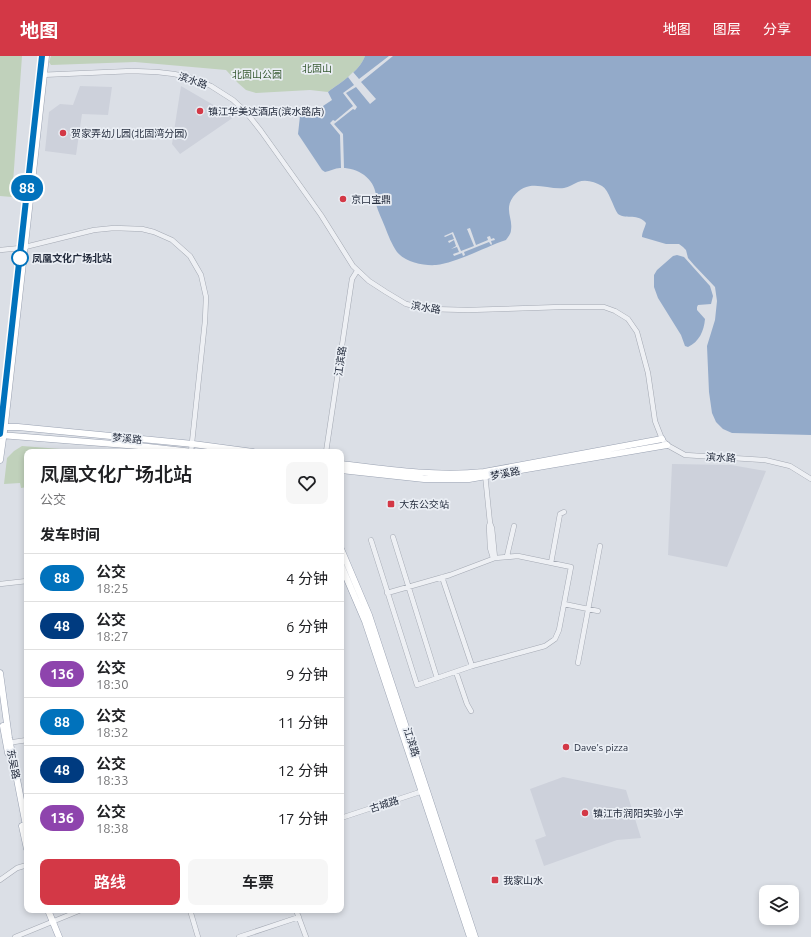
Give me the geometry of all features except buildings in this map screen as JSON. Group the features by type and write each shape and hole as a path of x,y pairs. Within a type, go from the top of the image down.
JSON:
{"main road":[{"path":"42,56 42,75"},
{"path":"0,460 42,75 46,56"},
{"name":"梦溪路","path":"2,431 192,444 230,449"},
{"name":"梦溪路","path":"2,431 166,449"},
{"name":"梦溪路","path":"344,470 424,479 469,479 485,474 662,439"},
{"name":"梦溪路","path":"344,464 423,473 485,474 667,445"},
{"name":"江滨路","path":"344,556 369,615 470,937"},
{"name":"江滨路","path":"344,572 365,621 475,937"},
{"name":"东吴路","path":"0,673 8,743 24,817"},
{"name":"东吴路","path":"0,701 24,832"},
{"path":"50,913 63,937"},
{"path":"53,913 59,937"}],"street":[{"name":"滨水路","path":"42,75 132,71 157,72 192,78 211,86 233,100 246,112 321,215 357,271 374,285 406,304 429,308 468,310 604,307 615,311 628,319 637,332 648,373 655,421 662,439 667,445 685,456 765,460 790,466 811,479"},
{"path":"0,250 23,248 94,230 114,228 142,229 154,232 172,240 190,256 201,275 206,297 206,321 192,449"},
{"name":"江滨路","path":"326,449 352,279 357,271"},
{"path":"485,474 490,523 490,548 494,558"},
{"path":"551,563 560,514 564,512"},
{"path":"507,556 514,526"},
{"path":"392,537 438,678"},
{"path":"371,540 387,593 417,685 472,666 545,646 555,639 559,630 571,567 518,556 507,556 494,558 442,577 387,593"},
{"path":"578,663 600,546"},
{"path":"442,577 472,666"},
{"path":"0,584 24,581"},
{"path":"564,604 598,611"},
{"path":"456,672 467,704 471,711"},
{"path":"8,743 24,740"},
{"name":"古城路","path":"344,817 424,791"},
{"path":"0,880 17,868 24,866"},
{"path":"15,937 74,913"},
{"path":"192,913 198,936 204,937"},
{"path":"297,913 306,937"},
{"path":"238,937 299,917"}],"shaded area":[{"name":"贺家弄幼儿园(北固湾分园)","path":"80,86 112,87 108,115 82,114 76,155 45,151 49,112 60,104 73,105"},
{"path":"181,86 234,117 180,154 172,144"},
{"path":"672,464 731,465 766,471 727,567 668,555"},
{"name":"镇江市润阳实验小学","path":"563,777 626,790 641,838 617,840 544,866 535,840 546,836 530,789"}],"green space":[{"path":"0,56 22,56 12,197 0,196"},
{"name":"北固山公园","path":"51,56 365,56 359,67 354,72 328,92 310,90 256,93 246,90 226,70 135,62 51,65 49,62"},
{"path":"22,446 61,449 24,449 24,488 21,488 20,483 4,484 7,458"}],"water":[{"path":"365,56 811,56 811,435 732,433 723,429 716,422 712,413 709,392 707,346 715,320 717,301 715,287 688,258 686,250 679,244 666,244 642,237 646,223 640,218 625,217 618,214 607,191 596,183 584,181 564,188 537,186 525,187 513,197 510,202 509,210 511,231 506,240 461,258 444,264 431,265 415,263 400,255 389,237 377,207 375,189 368,178 358,171 346,168 338,168 325,172 322,170 298,134 300,116 303,112 314,112 332,100 328,92 354,72 359,67"},
{"path":"677,255 684,257 710,286 713,296 711,304 698,305 697,307 697,310 705,319 703,328 698,339 688,347 685,346 681,335 658,298 654,287 654,275 657,270 673,256"}],"pier":[{"path":"389,56 393,56 361,82 376,99 370,104 356,87 346,93 357,107 355,110 353,109 334,124 343,134 344,168 341,168 340,135 330,123 333,120 335,121 353,106 343,93 354,85 348,77 353,72 359,79"},
{"path":"470,228 476,245 488,240 487,237 490,236 491,239 494,238 495,240 491,241 491,245 489,242 464,252 465,255 463,256 462,253 454,256 453,254 459,252 457,247 451,249 456,246 454,240 449,243 448,241 454,239 452,234 445,237 444,236 453,232 461,251 474,246 467,229"}],"bus line":[{"name":"88","path":"0,434 42,56"}],"place":[{"name":"镇江华美达酒店(滨水路店)","path":"200,111"},
{"name":"贺家弄幼儿园(北固湾分园)","path":"63,133"},
{"name":"京口宝鼎","path":"343,199"},
{"name":"凤凰文化广场北站","path":"20,258"},
{"name":"大东公交站","path":"391,504"},
{"name":"Dave's pizza","path":"566,747"},
{"name":"镇江市润阳实验小学","path":"585,813"},
{"name":"我家山水","path":"495,880"}],"park label":[{"name":"北固山","path":"317,68"}]}
